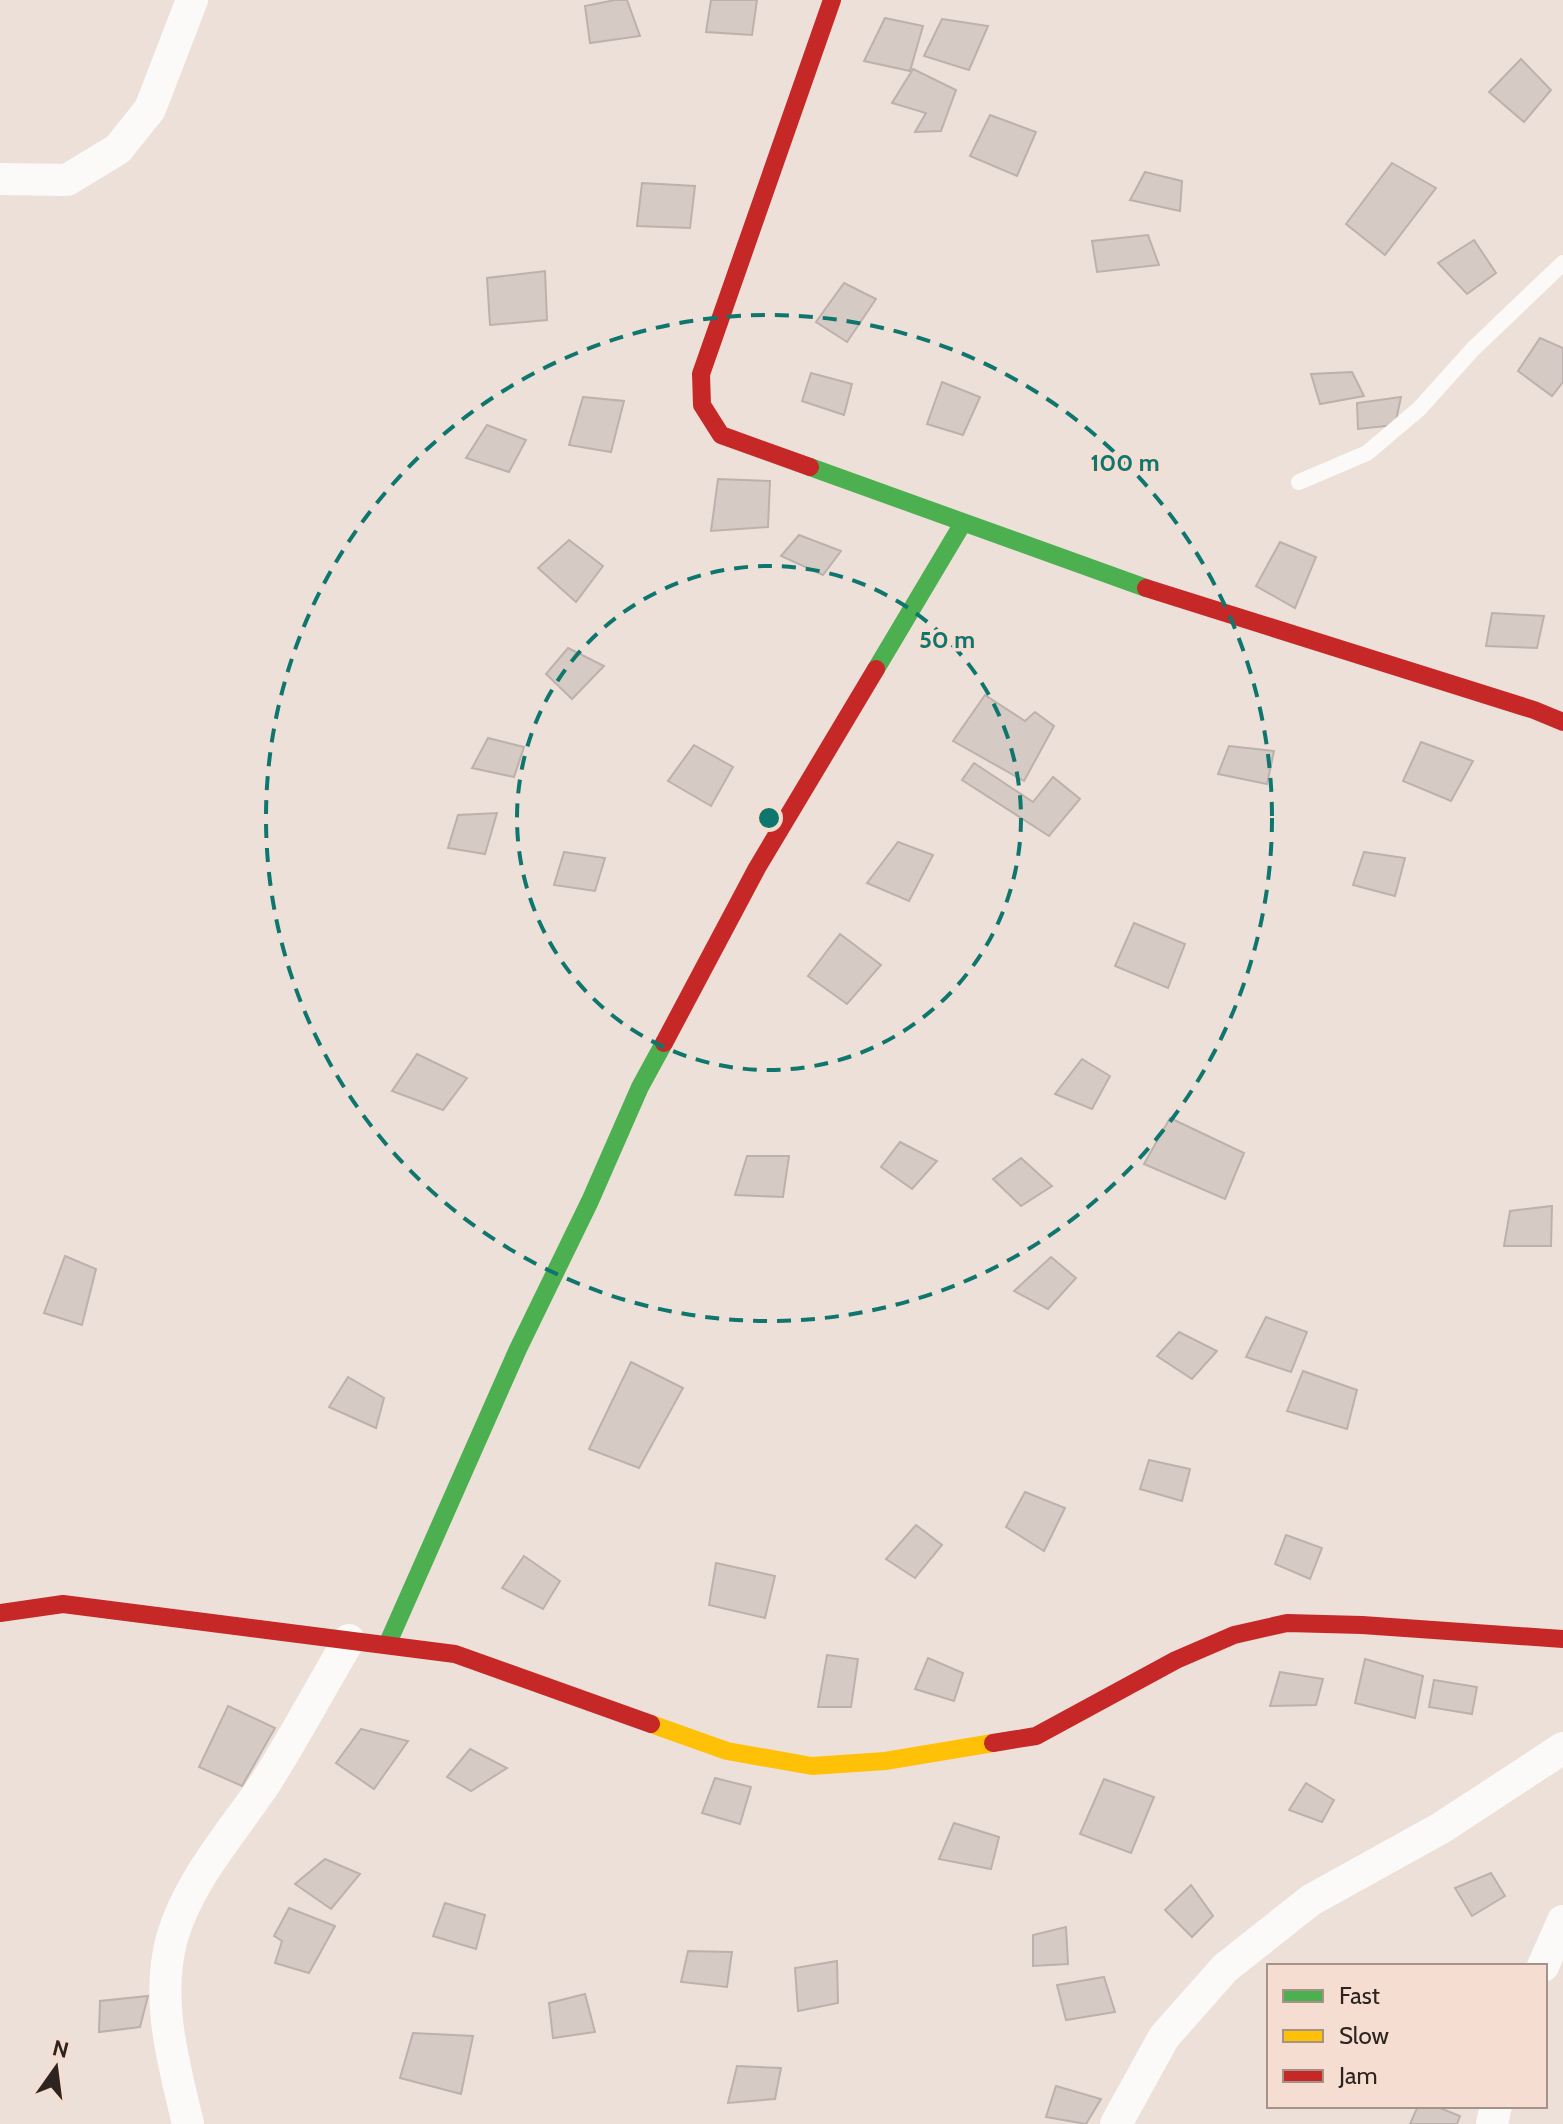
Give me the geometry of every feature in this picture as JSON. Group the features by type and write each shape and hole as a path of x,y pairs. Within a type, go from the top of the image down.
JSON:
{"street":[{"path":"0,179 67,180 118,149 150,109 192,0"},
{"path":"832,0 701,374 702,405 721,435 1160,593 1534,710 1563,722"},
{"path":"387,1645 518,1349 590,1201 640,1087 757,868 963,523"},
{"path":"0,1613 63,1604 455,1654 727,1751 812,1766 885,1761 1036,1736 1176,1660 1234,1635 1287,1623 1563,1639"},
{"path":"188,2124 166,2029 166,1982 172,1938 194,1885 266,1781 349,1640"},
{"path":"1116,2124 1164,2037 1225,1968 1311,1900 1441,1828 1563,1748"},
{"path":"1544,1964 1563,1921"}],"lane":[{"path":"1299,482 1367,453 1419,409 1473,349 1563,263"}],"building":[{"path":"627,0 640,36 590,43 585,6"},
{"path":"711,0 757,0 752,35 706,32"},
{"path":"885,18 923,26 910,71 864,61"},
{"path":"942,19 988,26 969,70 924,56"},
{"path":"1521,59 1551,90 1524,122 1489,92"},
{"path":"913,69 956,90 941,131 915,132 926,113 892,103"},
{"path":"990,115 1036,132 1017,176 970,156"},
{"path":"1392,163 1436,188 1385,255 1346,224"},
{"path":"1145,172 1182,181 1180,211 1130,200"},
{"path":"642,183 695,186 690,228 637,226"},
{"path":"1148,235 1159,265 1097,272 1092,241"},
{"path":"1474,240 1496,273 1467,294 1438,263"},
{"path":"545,271 547,320 490,325 487,278"},
{"path":"844,283 876,299 847,342 816,322"},
{"path":"1540,338 1563,348 1563,382 1552,396 1518,371"},
{"path":"1352,372 1364,396 1320,404 1311,374"},
{"path":"811,373 852,384 844,415 802,401"},
{"path":"942,382 980,397 963,435 927,424"},
{"path":"583,397 624,401 611,452 569,445"},
{"path":"1401,397 1395,425 1358,429 1357,403"},
{"path":"487,425 526,440 509,472 466,458"},
{"path":"718,479 770,481 768,527 711,531"},
{"path":"799,535 841,551 823,575 781,556"},
{"path":"569,540 603,566 576,602 538,568"},
{"path":"1280,542 1316,557 1295,608 1256,586"},
{"path":"1492,613 1544,616 1537,648 1486,646"},
{"path":"568,648 604,666 572,699 546,674"},
{"path":"985,695 1025,721 1035,712 1054,726 1024,781 953,741"},
{"path":"488,738 524,747 514,777 472,768"},
{"path":"1421,742 1473,761 1451,801 1403,781"},
{"path":"694,745 733,767 711,806 668,781"},
{"path":"1229,746 1274,751 1267,784 1218,774"},
{"path":"974,763 1033,802 1053,777 1080,799 1049,836 962,780"},
{"path":"497,813 485,854 448,848 458,815"},
{"path":"898,842 933,855 909,901 867,883"},
{"path":"564,852 605,858 595,891 554,885"},
{"path":"1364,852 1405,858 1395,896 1353,885"},
{"path":"1134,923 1185,944 1168,988 1115,966"},
{"path":"840,934 881,965 847,1004 808,976"},
{"path":"417,1054 467,1078 443,1110 392,1091"},
{"path":"1082,1059 1110,1076 1092,1109 1055,1094"},
{"path":"1170,1118 1244,1153 1225,1199 1144,1164"},
{"path":"900,1142 937,1161 912,1189 881,1167"},
{"path":"747,1156 789,1156 783,1197 735,1195"},
{"path":"1021,1158 1052,1186 1021,1206 993,1179"},
{"path":"1552,1206 1551,1246 1504,1246 1510,1211"},
{"path":"65,1256 96,1269 82,1325 44,1313"},
{"path":"1051,1257 1076,1278 1048,1309 1014,1291"},
{"path":"1266,1317 1307,1332 1291,1372 1246,1357"},
{"path":"1179,1332 1217,1351 1192,1379 1157,1356"},
{"path":"631,1362 683,1388 639,1468 589,1449"},
{"path":"1303,1371 1357,1390 1347,1429 1287,1411"},
{"path":"348,1377 384,1398 376,1428 329,1407"},
{"path":"1149,1460 1190,1469 1182,1501 1140,1489"},
{"path":"1025,1492 1065,1508 1044,1551 1006,1527"},
{"path":"916,1525 942,1545 915,1578 886,1559"},
{"path":"1286,1535 1322,1548 1310,1579 1275,1564"},
{"path":"524,1556 560,1581 543,1609 502,1588"},
{"path":"716,1563 775,1576 765,1618 709,1605"},
{"path":"827,1655 858,1659 851,1707 818,1707"},
{"path":"928,1658 963,1673 954,1701 915,1689"},
{"path":"1365,1659 1423,1676 1415,1718 1355,1703"},
{"path":"1280,1672 1323,1679 1316,1705 1270,1706"},
{"path":"1434,1680 1477,1687 1472,1714 1429,1707"},
{"path":"228,1706 275,1728 242,1786 199,1767"},
{"path":"361,1729 408,1741 374,1789 336,1763"},
{"path":"470,1749 507,1768 471,1791 447,1777"},
{"path":"715,1778 751,1787 740,1824 702,1813"},
{"path":"1104,1779 1154,1797 1131,1853 1080,1834"},
{"path":"1306,1783 1334,1800 1322,1822 1289,1810"},
{"path":"954,1823 999,1837 991,1869 939,1859"},
{"path":"325,1859 360,1874 331,1909 295,1884"},
{"path":"1491,1873 1505,1896 1472,1916 1455,1888"},
{"path":"1191,1885 1213,1916 1192,1937 1165,1910"},
{"path":"445,1903 485,1915 476,1949 433,1936"},
{"path":"289,1908 335,1926 309,1973 275,1963 282,1941 274,1936"},
{"path":"1066,1927 1068,1964 1033,1966 1033,1935"},
{"path":"688,1951 732,1952 727,1987 681,1982"},
{"path":"837,1961 838,2003 798,2011 795,1968"},
{"path":"1104,1977 1115,2012 1066,2020 1057,1985"},
{"path":"585,1994 595,2032 553,2038 549,2003"},
{"path":"148,1996 140,2027 99,2032 100,2001"},
{"path":"413,2033 473,2036 461,2094 400,2078"},
{"path":"737,2066 781,2068 775,2099 728,2103"},
{"path":"1056,2086 1101,2099 1086,2124 1046,2117"},
{"path":"1417,2108 1440,2108 1460,2116 1457,2124 1410,2124"}],"traffic: fast":[{"path":"810,467 1146,588"},
{"path":"876,669 963,523"},
{"path":"387,1645 518,1349 590,1201 640,1087 664,1043"}],"traffic: slow":[{"path":"651,1724 727,1751 812,1766 885,1761 993,1743"}],"traffic: jam":[{"path":"810,467 721,435 702,405 701,374 832,0"},
{"path":"1146,588 1534,710 1563,722"},
{"path":"664,1043 757,868 876,669"},
{"path":"0,1613 63,1604 455,1654 651,1724"},
{"path":"993,1743 1036,1736 1176,1660 1234,1635 1287,1623 1563,1639"}]}
